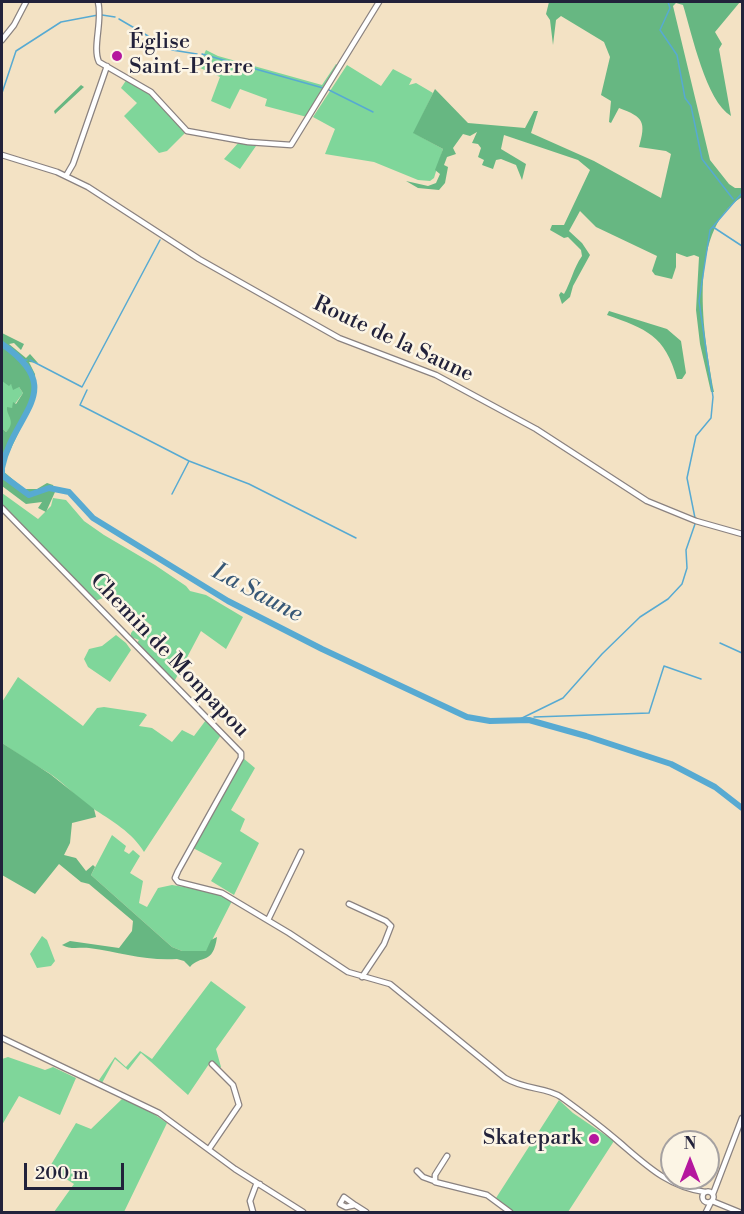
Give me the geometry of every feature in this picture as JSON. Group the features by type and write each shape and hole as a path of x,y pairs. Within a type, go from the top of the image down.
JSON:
{"street":[{"path":"2,40 15,26 26,2"},
{"path":"98,2 100,30 96,53 99,62 151,92 187,131 249,142 292,145 379,2"},
{"path":"66,176 74,164 107,66"},
{"name":"Route de la Saune","path":"2,155 66,176 107,198 199,259 339,338 443,378 545,434 632,493 669,511 742,536"},
{"name":"Chemin de Monpapou","path":"2,508 240,751 241,758 175,878 180,883 222,893 338,966 362,977 390,984 505,1078 524,1088 560,1097 610,1134 651,1171 739,1212"},
{"path":"268,920 301,852"},
{"path":"349,904 386,921 391,926 384,944 362,977"},
{"path":"2,1038 152,1109 258,1185 303,1212"},
{"path":"209,1149 239,1106 233,1085 212,1064"},
{"path":"706,1212 709,1197 717,1183 742,1118"},
{"path":"434,1181 447,1156"},
{"path":"417,1171 423,1177 434,1181 487,1195 510,1212"},
{"path":"253,1212 250,1203 258,1185"},
{"path":"355,1205 366,1212"}],"green space":[{"path":"549,2 740,2 715,32 722,44 719,49 731,116 722,108 707,82 683,5 676,3 673,6 710,160 729,184 735,188 742,188 742,197 724,213 712,234 705,260 703,315 714,392 711,392 700,344 696,310 699,257 694,255 687,257 676,253 676,267 672,279 655,275 652,271 657,256 596,227 580,211 569,231 582,243 590,255 573,286 570,297 562,304 559,295 561,292 564,294 582,256 581,250 568,237 564,238 550,230 552,225 564,225 590,170 578,160 504,135 501,149 526,164 522,180 516,165 501,159 496,160 493,169 482,165 484,160 478,157 481,148 478,144 472,143 477,132 470,136 463,134 453,148 456,154 447,157 444,165 448,167 445,183 439,190 418,188 406,181 428,186 436,183 440,174 435,170 443,149 413,133 435,89 468,123 525,128 534,111 538,111 531,133 594,161 661,198 671,154 666,151 639,147 642,126 634,114 619,108 611,123 609,122 611,101 601,95 610,57 604,42 561,16 556,20 553,45 550,20 546,14"},
{"path":"206,50 218,56 322,85 336,64 339,66 307,117 265,106 267,99 240,89 230,109 211,101 220,77 198,67"},
{"path":"347,65 381,86 393,69 412,79 409,85 416,83 433,93 414,133 443,149 434,178 430,181 418,180 374,162 325,154 335,129 313,117"},
{"path":"127,79 151,93 185,133 167,151 159,153 124,116 137,103 121,88"},
{"path":"81,85 84,87 55,114 54,111"},
{"path":"239,142 256,146 240,169 224,159"},
{"path":"609,311 667,329 681,341 686,373 682,379 677,379 672,364 660,343 643,330 607,315"},
{"path":"2,333 24,344 21,350 14,343 9,344 26,358 30,354 38,363 29,362 35,374 36,396 5,461 3,471 24,489 37,489 47,483 53,485 55,492 46,512 38,508 42,502 26,504 2,486 2,428 6,432 11,425 7,407 12,408 13,402 16,404 23,393 19,387 13,390 11,384 9,386 2,381"},
{"path":"2,381 19,387 23,393 12,408 11,427 6,432 2,428"},
{"path":"2,493 38,519 51,506 53,498 66,500 84,521 104,535 155,565 190,591 206,595 243,617 226,649 201,631 174,682 137,643 139,640 131,637 131,633 141,620 150,628 152,626 142,618 135,624 103,598 95,601 2,505"},
{"path":"116,635 131,650 110,682 88,667 84,659 89,649 102,646"},
{"path":"18,677 83,726 97,708 104,707 144,713 147,715 139,726 152,728 172,742 182,730 194,736 206,720 221,735 144,852 121,827 86,804 49,773 2,743 2,702"},
{"path":"2,743 50,774 94,809 96,817 72,823 70,843 64,855 76,858 86,871 93,865 95,867 91,875 172,947 182,951 206,951 211,940 217,937 210,956 190,967 184,961 177,959 143,957 62,945 70,941 119,948 132,931 133,921 89,884 81,882 59,864 35,894 2,875"},
{"path":"243,758 255,768 231,810 245,819 240,831 259,843 234,895 211,881 222,863 193,848"},
{"path":"112,835 126,846 124,851 129,854 133,850 140,856 130,873 143,881 139,903 147,907 158,888 172,885 210,891 232,901 206,952 182,951 172,947 91,875"},
{"path":"42,936 47,940 55,961 51,966 37,968 30,954"},
{"path":"211,981 246,1007 216,1049 221,1067 217,1071 209,1064 188,1095 141,1053 128,1070 115,1059 102,1083 99,1080 115,1057 126,1067 140,1051 152,1059"},
{"path":"8,1057 45,1070 53,1067 76,1078 60,1115 19,1096 2,1125 2,1059"},
{"path":"122,1099 145,1108 167,1123 124,1212 54,1212 74,1184 49,1168 76,1123 91,1129"},
{"path":"559,1100 573,1113 614,1141 568,1212 514,1212 496,1198"}],"waterway":[{"path":"668,2 670,8 660,30 677,55 685,98 691,106 702,159 733,199"},
{"path":"2,93 16,51 61,22 98,15"},
{"path":"102,15 115,17"},
{"path":"119,19 172,50 197,54"},
{"path":"202,54 323,88"},
{"path":"329,90 373,112"},
{"path":"695,518 687,478 696,436 711,418 713,397 699,301 710,230 742,193"},
{"path":"713,227 742,246"},
{"path":"82,387 160,240"},
{"name":"La Saune","path":"2,344 22,361 32,375 34,389 31,403 8,449 2,468"},
{"path":"30,360 82,387"},
{"path":"87,390 80,405 189,461 249,484 356,538"},
{"path":"172,494 189,461"},
{"name":"La Saune","path":"2,470 2,475 29,495 49,488 69,492 93,518 228,601 322,649 467,717 490,721 529,720 671,764 715,787 742,808"},
{"path":"518,720 563,698 602,654 640,617 668,599 682,584 687,568 686,550 695,524"},
{"path":"720,643 742,653"},
{"path":"534,717 649,713 664,666 701,679"}],"place":[{"name":"Église Saint-Pierre","path":"117,56"},
{"name":"Skatepark","path":"594,1139"}]}
